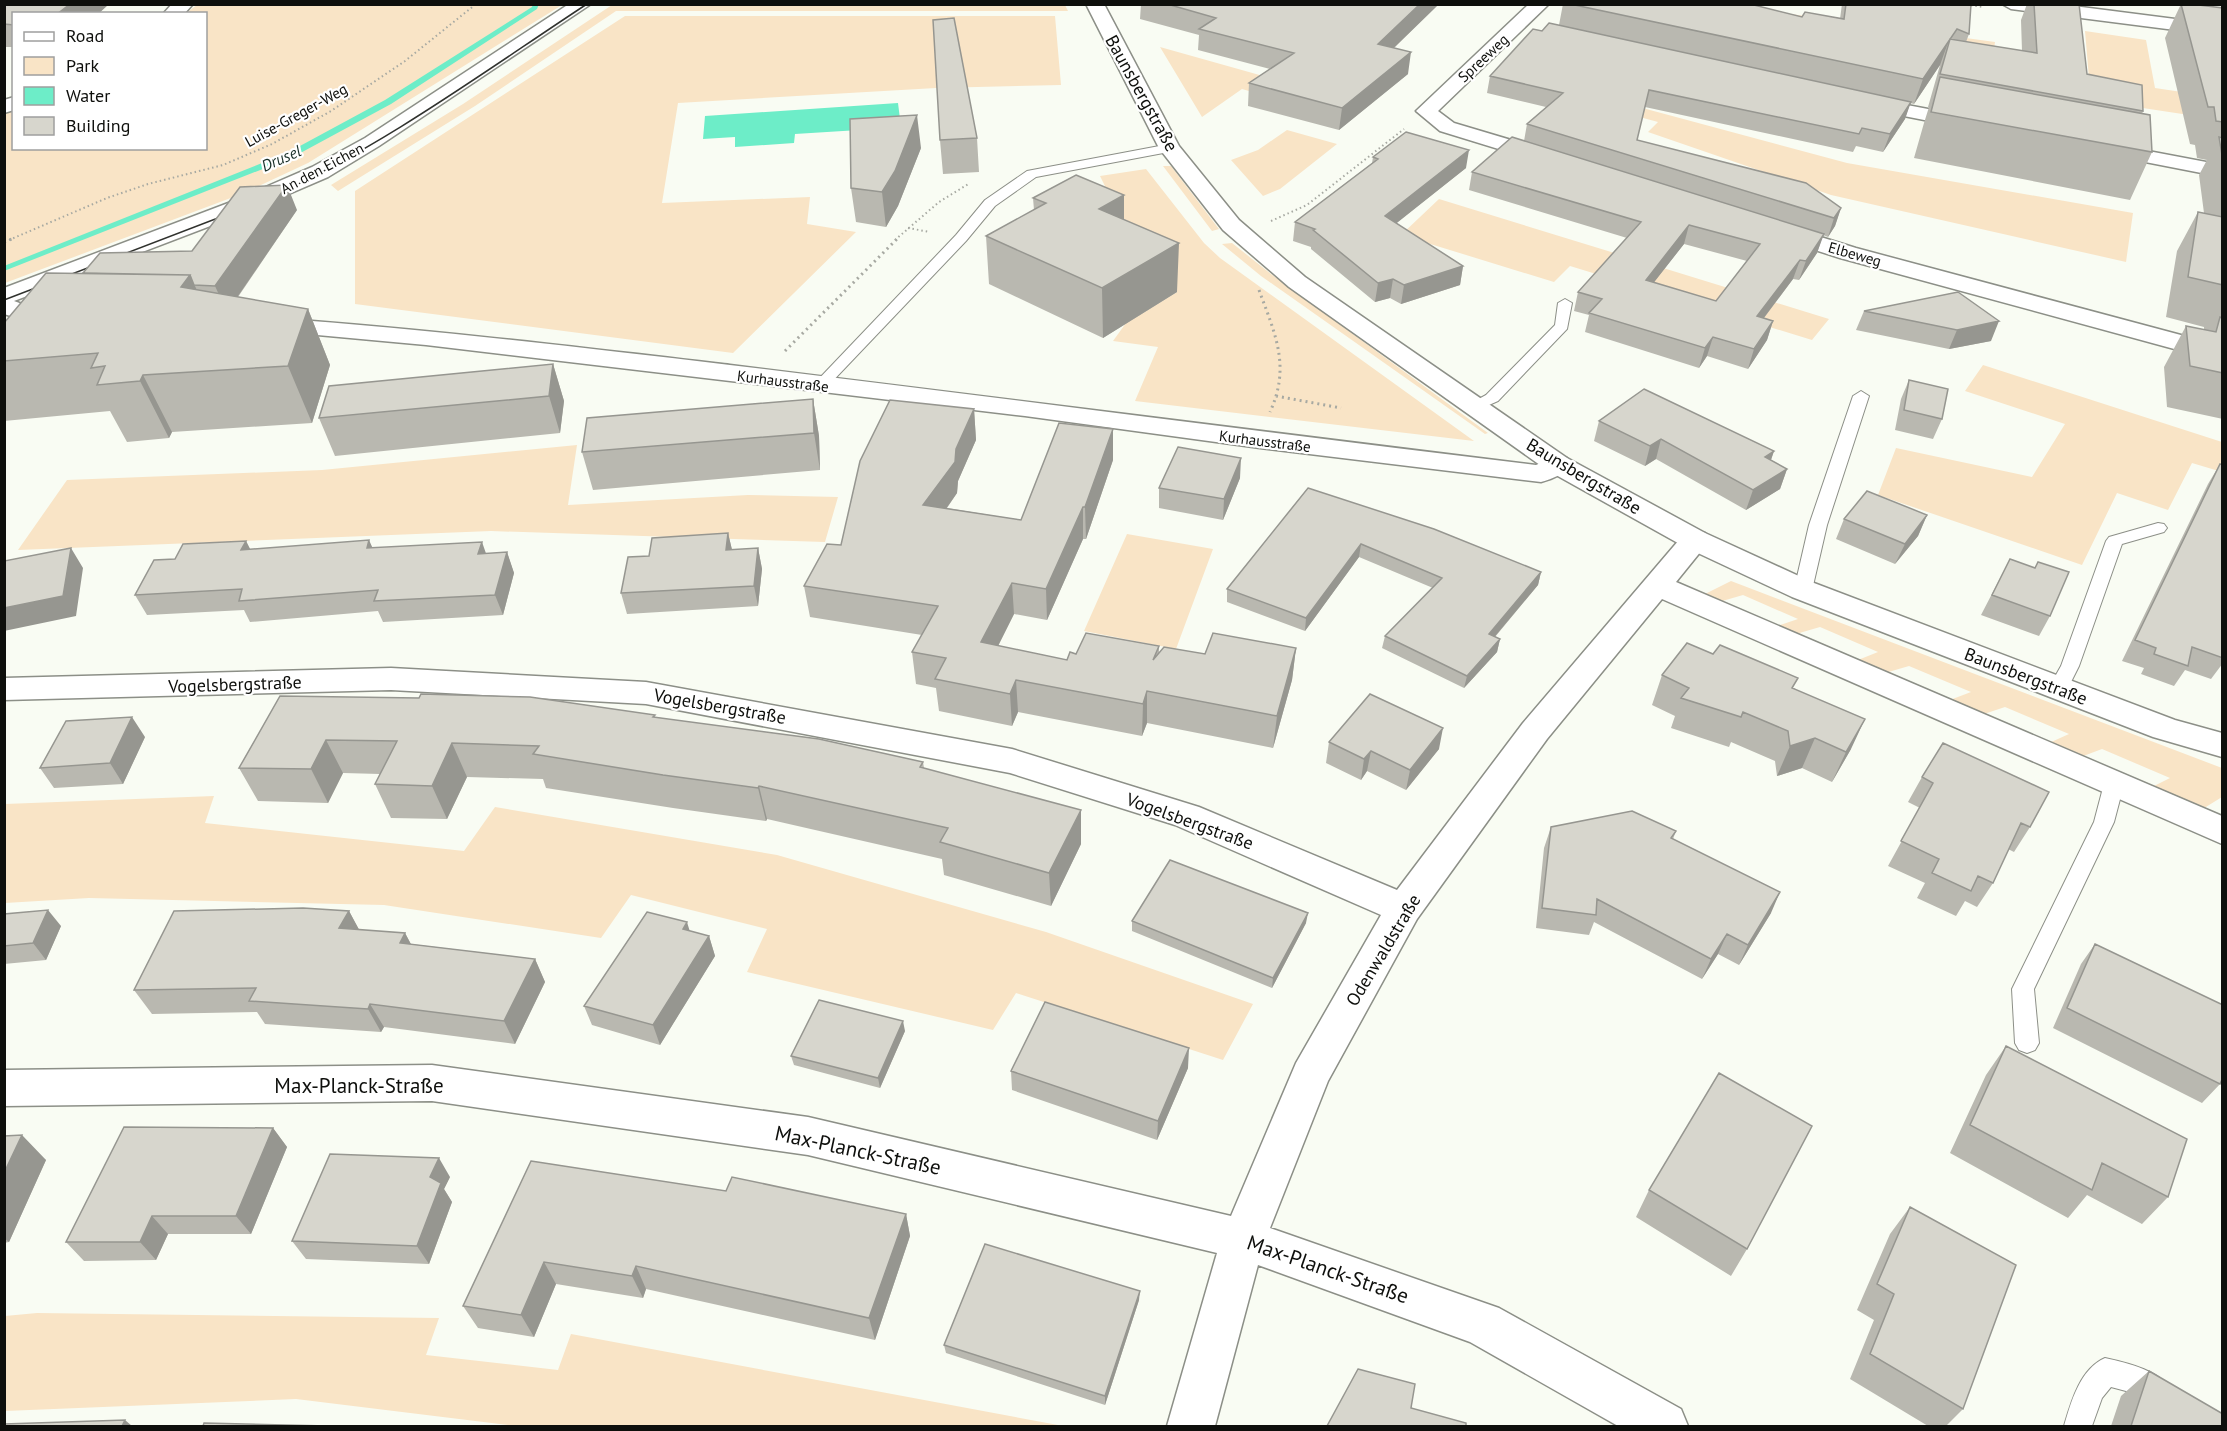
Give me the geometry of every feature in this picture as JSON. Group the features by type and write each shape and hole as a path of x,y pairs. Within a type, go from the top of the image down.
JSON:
{"street":[{"name":"An den Eichen","path":"4,297 239,207 320,172 372,142 582,4"},
{"name":"Baunsbergstraße","path":"1095,4 1170,148 1238,233 1297,282 1557,464 1695,540 1803,590 2165,729 2223,745"},
{"name":"Spreeweg","path":"1426,111 1540,4"},
{"path":"2011,4 2223,31"},
{"path":"1517,26 1540,31"},
{"path":"1846,99 1987,126"},
{"path":"1426,111 1447,127 1573,166"},
{"path":"2081,144 2223,171"},
{"name":"Elbeweg","path":"1756,224 1848,253 2223,354"},
{"path":"4,306 39,318 86,319"},
{"name":"Kurhausstraße","path":"249,324 426,337 1025,408 1260,441 1541,474 1557,464"},
{"name":"Odenwaldstraße","path":"1191,1426 1243,1239 1310,1076 1404,909 1535,730 1695,540"},
{"path":"1656,585 2223,831"},
{"name":"Vogelsbergstraße","path":"4,689 391,679 646,693 1012,761 1186,816 1404,909"},
{"name":"Max-Planck-Straße","path":"4,1088 432,1083 808,1136 1243,1239 1483,1324 1664,1426"}],"lane":[{"path":"821,385 961,238 990,203 1032,174 1170,148"},
{"path":"1474,406 1492,398 1562,326 1565,303"},
{"path":"1803,590 1818,525 1861,396"},
{"path":"2058,689 2070,666 2115,541 2158,528"},
{"path":"2027,1043 2023,989 2104,822 2114,784"},
{"path":"2078,1426 2091,1390 2105,1372 2131,1378 2185,1409"}],"path":[{"name":"Luise-Greger-Weg","path":"4,242 107,198 148,184 223,165 272,144 331,111 405,61 476,4"},
{"path":"1238,233 1307,205 1426,111"},
{"path":"761,378 860,273 954,191 976,181"},
{"path":"1258,287 1281,363 1281,379"},
{"path":"1276,396 1341,408"}],"green space":[{"path":"197,5 562,5 308,163 244,193 5,283 5,114 12,110 12,150 207,150 207,12 187,12"},
{"path":"612,5 1065,5 1068,11 616,11 475,106 338,191 331,185 463,104"},
{"path":"1725,5 1995,42 1992,63 2089,78 2085,31 2146,40 2155,88 2222,98 2222,120 2030,91 2031,81"},
{"path":"625,16 1055,16 1061,85 936,88 678,103 662,203 810,197 807,224 856,232 733,353 355,304 355,191"},
{"path":"1160,47 1320,92 1300,106 1242,89 1202,117"},
{"path":"1583,92 1847,163 2133,213 2126,262 1831,195 1648,132 1658,122 1573,99"},
{"path":"1287,130 1337,144 1280,189 1263,196 1231,160 1258,150"},
{"path":"1163,166 1171,166 1219,229 1212,231"},
{"path":"1146,169 1204,243 1220,258 1474,441 1135,401 1158,347 1113,341 1126,323 1177,292 1131,239 1100,176"},
{"path":"1439,199 1829,319 1812,340 1570,266 1554,282 1401,235"},
{"path":"1232,243 1488,433 1485,434 1261,276 1222,244"},
{"path":"1983,365 2222,442 2222,472 2192,463 2168,510 2117,493 2082,565 1878,495 1896,448 2032,477 2065,424 1965,391"},
{"path":"577,445 568,505 748,495 838,497 825,542 491,531 18,550 67,480 322,470"},
{"path":"1127,534 1213,549 1176,649 1084,631"},
{"path":"1731,581 2222,768 2222,797 2201,810 2150,788 2170,778 2102,749 2078,758 2049,743 2069,734 2005,707 1981,715 1950,700 1971,692 1909,666 1885,673 1858,660 1878,652 1820,627 1796,634 1777,626 1798,619 1743,595 1719,602 1705,594"},
{"path":"214,796 205,823 464,851 495,807 777,855 1046,932 1253,1004 1223,1060 1016,993 993,1030 747,972 767,929 631,895 601,938 384,905 89,898 5,903 5,804"},
{"path":"37,1313 439,1318 426,1355 558,1370 571,1334 1058,1425 517,1426 296,1399 5,1411 5,1316"}],"water":[{"path":"898,103 902,135 859,130 795,134 794,143 735,147 735,137 703,139 705,116"}],"building":[{"path":"4,4 70,4 60,12 12,12 12,25 4,24"},
{"path":"1167,4 1420,4 1378,44 1411,52 1342,108 1249,83 1294,53 1199,29 1216,18"},
{"path":"1570,4 1750,4 1802,17 1805,12 1844,19 1846,4 1971,4 1969,34 1957,29 1923,79"},
{"path":"2034,4 2079,4 2087,74 2142,85 2143,111 1940,74 1950,39 2037,53"},
{"path":"2181,4 2223,8 2223,122 2216,121 2214,107 2208,107"},
{"path":"954,18 977,138 940,140 933,20"},
{"path":"1549,23 1911,102 1890,134 1862,128 1859,134 1649,90 1637,140 1806,183 1841,208 1834,218 1527,124 1563,93 1490,76 1533,29 1542,31"},
{"path":"1940,77 2150,115 2152,152 1931,112"},
{"path":"917,115 895,171 882,192 851,188 850,119"},
{"path":"1406,132 1469,150 1385,216 1463,266 1404,285 1393,279 1378,283 1313,230 1315,229 1295,222 1378,159 1373,157"},
{"path":"1512,137 1824,234 1806,261 1800,260 1757,316 1773,321 1754,349 1713,337 1705,348 1589,313 1602,299 1578,292 1641,222 1472,172","holes":["1689,225 1760,244 1716,301 1646,280"]},
{"path":"2219,137 2223,138 2223,161"},
{"path":"1076,175 1124,195 1099,209 1179,243 1102,288 986,236 1046,203 1033,198"},
{"path":"287,185 215,286 194,285 190,275 83,273 100,253 192,251 240,187"},
{"path":"2198,212 2223,217 2223,285 2188,277"},
{"path":"46,273 190,275 181,287 308,309 288,366 143,375 140,381 97,385 105,366 91,368 98,353 4,361 4,323"},
{"path":"1958,292 1999,321 1957,330 1864,311"},
{"path":"2220,317 2223,318 2223,373 2190,366 2186,326 2216,332"},
{"path":"553,364 549,396 319,418 329,386"},
{"path":"1909,380 1948,389 1942,419 1904,410"},
{"path":"1644,389 1774,451 1765,457 1787,469 1753,490 1661,439 1650,446 1599,421"},
{"path":"813,399 814,433 582,452 587,418"},
{"path":"890,400 974,409 956,449 955,462 923,505 1021,520 1059,423 1113,429 1085,507 1083,507 1046,589 1012,583 981,642 1067,660 1070,652 1076,654 1086,633 1159,646 1153,660 1164,647 1205,654 1213,633 1296,648 1277,716 1147,691 1143,704 1016,680 1010,694 935,679 946,658 912,652 938,606 804,586 827,544 841,545 860,461"},
{"path":"1178,447 1241,458 1224,499 1159,488"},
{"path":"2220,464 2223,465 2223,658 2192,647 2188,666 2154,654 2156,648 2135,640"},
{"path":"1308,488 1434,529 1541,572 1489,634 1500,639 1467,676 1385,636 1442,578 1361,544 1306,618 1227,589"},
{"path":"1867,491 1927,515 1905,544 1844,519"},
{"path":"728,533 726,550 758,548 754,586 621,593 628,557 649,556 652,538"},
{"path":"369,540 367,548 482,542 478,554 507,552 495,595 374,601 378,590 239,601 242,589 135,595 154,560 175,559 183,544 246,541 241,550"},
{"path":"71,548 63,596 4,608 4,561"},
{"path":"2010,559 2035,568 2038,562 2069,572 2050,616 1992,595"},
{"path":"1687,643 1713,654 1720,645 1798,678 1792,688 1865,719 1846,752 1815,738 1790,746 1788,731 1743,712 1741,717 1681,698 1689,688 1662,675"},
{"path":"421,694 530,697 655,715 653,717 819,739 923,762 920,767 1081,810 1049,873 940,842 948,828 759,786 758,788 663,775 533,754 539,746 452,743 432,786 375,784 397,741 326,740 311,769 239,768 280,696 419,698"},
{"path":"1370,694 1443,728 1410,770 1371,751 1364,759 1329,742"},
{"path":"132,717 110,763 40,768 66,721"},
{"path":"1943,743 2049,792 2030,827 2021,823 1993,883 1978,876 1971,891 1932,873 1939,859 1901,841 1933,783 1922,777"},
{"path":"1632,811 1676,831 1671,838 1780,892 1748,945 1727,934 1711,959 1597,899 1596,915 1542,908 1551,827"},
{"path":"1170,860 1308,913 1273,978 1132,921"},
{"path":"303,908 349,911 339,928 405,933 400,943 535,959 504,1021 370,1004 368,1009 249,1001 256,988 134,990 174,911"},
{"path":"48,910 33,943 4,946 4,914"},
{"path":"647,912 687,922 683,929 709,936 653,1025 584,1006"},
{"path":"2095,944 2223,1005 2223,1077 2220,1084 2067,1008"},
{"path":"819,1000 903,1021 878,1078 791,1056"},
{"path":"1045,1002 1189,1048 1158,1121 1011,1071"},
{"path":"2006,1046 2187,1139 2168,1197 2102,1163 2092,1190 1970,1125"},
{"path":"1719,1073 1812,1126 1747,1249 1649,1190"},
{"path":"124,1127 273,1128 236,1216 152,1216 140,1242 66,1242"},
{"path":"22,1135 4,1173 4,1136"},
{"path":"330,1154 439,1158 430,1177 441,1183 417,1246 292,1241"},
{"path":"531,1161 726,1191 732,1177 906,1214 869,1318 636,1266 632,1276 544,1262 521,1315 463,1306"},
{"path":"1910,1207 2016,1265 1963,1409 1870,1354 1894,1294 1877,1284"},
{"path":"985,1244 1140,1291 1105,1396 944,1345"},
{"path":"1358,1369 1415,1384 1411,1408 1466,1423 1466,1426 1327,1426"},
{"path":"2149,1371 2223,1414 2223,1426 2131,1426"},
{"path":"125,1420 122,1426 4,1426 4,1424"},
{"path":"204,1423 328,1426 203,1426"}],"waterway":[{"name":"Drusel","path":"4,269 290,155 388,102 535,8 536,4"}],"tram line":[{"path":"273,196 395,131 587,4"},
{"path":"4,300 231,213"}]}
